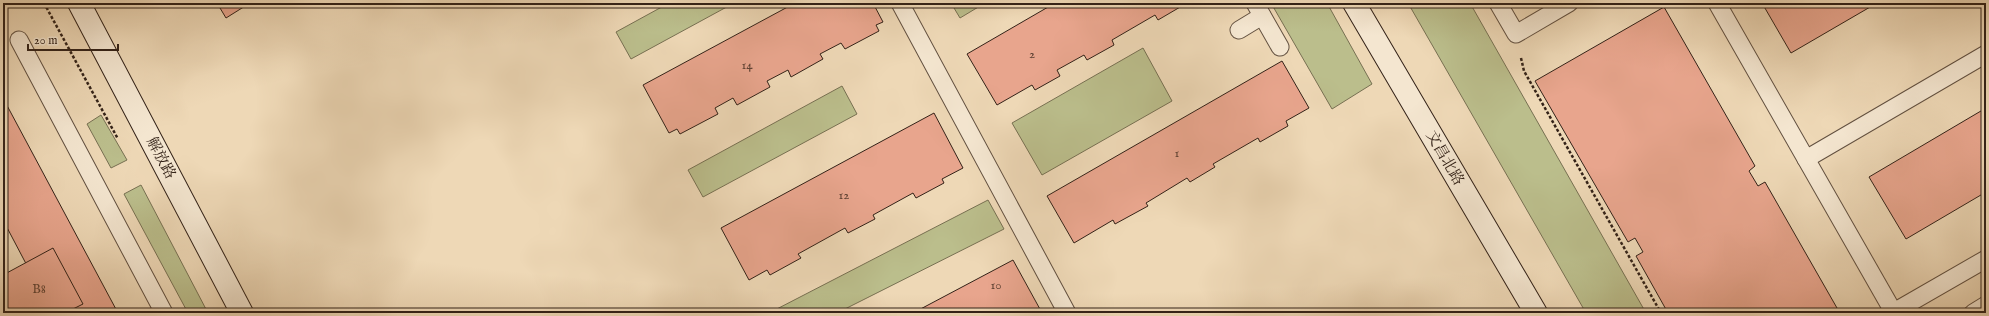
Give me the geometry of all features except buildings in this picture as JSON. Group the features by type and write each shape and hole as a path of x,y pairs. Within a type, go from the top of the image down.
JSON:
{"street":[{"name":"解放路","path":"79,3 242,313"},
{"name":"文昌北路","path":"1354,3 1536,313"}],"lane":[{"path":"900,3 1067,313"},
{"path":"1498,3 1516,34 1569,3"},
{"path":"1718,3 1893,313 1986,259"},
{"path":"1239,30 1259,10 1280,47"},
{"path":"19,40 164,313"},
{"path":"1806,158 1986,54"},
{"path":"1973,313 1986,305"}],"path":[{"path":"1516,34 1524,71 1661,313"}],"green space":[{"path":"669,3 734,3 631,59 616,32"},
{"path":"951,3 985,3 960,18"},
{"path":"1271,3 1327,3 1372,84 1332,109"},
{"path":"1408,3 1470,3 1646,313 1586,313"},
{"path":"1143,48 1172,101 1042,175 1012,123"},
{"path":"842,86 857,114 703,197 688,170"},
{"path":"101,115 127,160 111,168 87,124"},
{"path":"141,185 208,313 188,313 124,194"},
{"path":"988,200 1004,229 837,313 771,312"}]}
